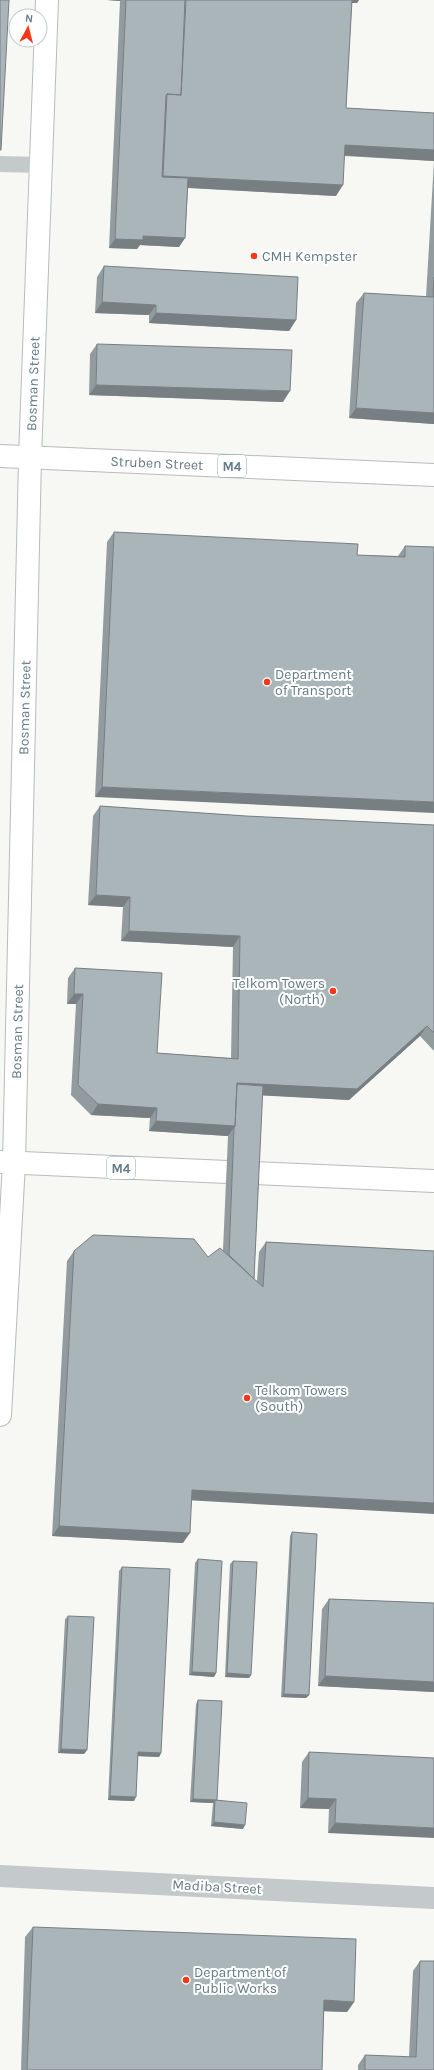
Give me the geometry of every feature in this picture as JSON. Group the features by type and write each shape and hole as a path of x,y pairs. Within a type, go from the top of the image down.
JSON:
{"main road":[{"name":"Bosman Street","path":"0,1415 30,458 47,0"},
{"name":"Struben Street","path":"0,456 434,475"},
{"name":"M4","path":"7,1163 227,1172"},
{"path":"253,1173 434,1181"}],"street":[{"name":"Madiba Street","path":"0,1876 434,1898"}],"lane":[{"path":"0,164 41,165"}],"building":[{"path":"0,0 9,0 1,150"},
{"path":"126,0 185,0 181,95 167,94 166,96 162,177 188,178 185,238 143,236 143,240 115,239"},
{"path":"186,0 352,0 346,108 434,113 434,150 345,145 343,185 163,176 167,94 181,95"},
{"path":"104,266 298,277 296,320 156,313 156,305 102,302"},
{"path":"434,277 434,413 356,408 364,293 433,297"},
{"path":"97,344 292,350 290,391 96,385"},
{"name":"Department of Transport","path":"114,532 358,544 357,555 405,557 405,546 434,547 434,802 102,787"},
{"path":"100,806 246,816 434,825 434,1033 427,1026 357,1089 237,1083 235,1126 156,1121 157,1108 98,1104 78,1085 83,994 74,994 75,968 162,973 157,1053 238,1059 240,936 129,931 130,897 96,895"},
{"path":"237,1084 263,1086 254,1279 229,1255"},
{"name":"Telkom Towers (South)","path":"93,1235 194,1239 208,1257 220,1248 263,1287 266,1242 434,1251 434,1503 192,1490 190,1533 59,1526 74,1251"},
{"path":"292,1532 317,1534 309,1695 284,1694"},
{"path":"198,1559 222,1561 216,1673 192,1672"},
{"path":"233,1561 257,1562 251,1675 227,1673"},
{"path":"122,1567 170,1569 161,1753 138,1752 136,1797 110,1796"},
{"path":"329,1599 434,1603 434,1682 325,1676"},
{"path":"68,1616 94,1617 87,1750 61,1749"},
{"path":"198,1700 222,1701 217,1800 193,1799"},
{"path":"309,1752 434,1758 434,1828 335,1823 336,1799 308,1798"},
{"path":"215,1800 247,1803 245,1825 214,1822"},
{"name":"Department of Public Works","path":"33,1927 356,1939 354,2002 324,2000 322,2070 27,2070"},
{"path":"420,1961 434,1961 434,2070 365,2070 365,2055 416,2057"}],"place":[{"name":"CMH Kempster","path":"254,256"},
{"name":"Department of Transport","path":"267,682"},
{"name":"Telkom Towers (North)","path":"333,991"},
{"name":"Telkom Towers (South)","path":"247,1398"},
{"name":"Department of Public Works","path":"186,1980"}]}
